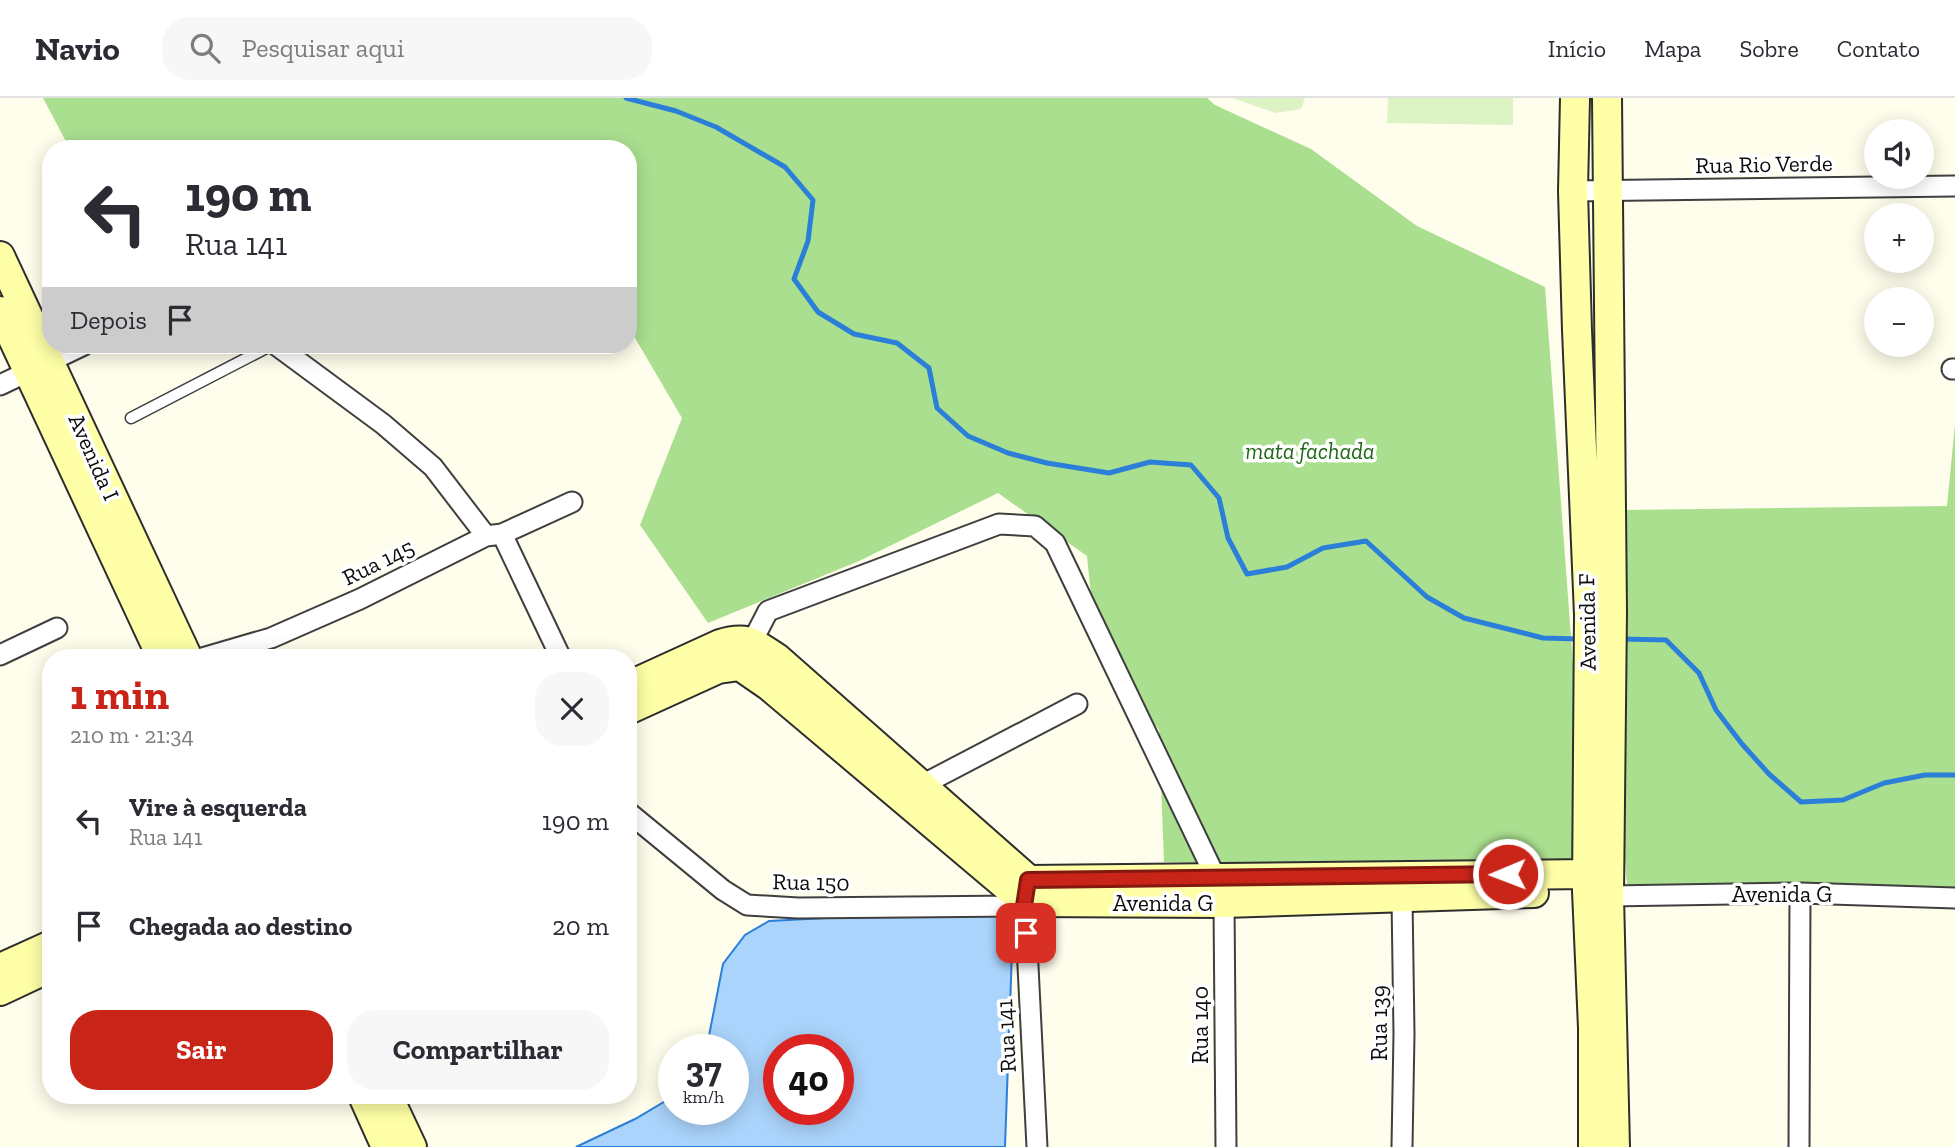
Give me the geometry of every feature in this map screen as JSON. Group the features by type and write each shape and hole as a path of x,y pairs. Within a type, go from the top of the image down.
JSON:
{"street":[{"name":"Avenida F","path":"1575,98 1573,191 1578,380 1600,613"},
{"name":"Avenida F","path":"1593,1147 1592,1028 1608,191 1607,98"},
{"name":"Rua Rio Verde","path":"1573,191 1955,186"},
{"name":"Avenida I","path":"0,256 39,367 94,488 158,649"},
{"name":"Avenida I","path":"0,311 39,367"},
{"path":"0,385 66,354"},
{"path":"286,354 383,424 433,467 494,535 556,649"},
{"name":"Avenida I","path":"94,488 183,649"},
{"name":"Rua 145","path":"232,649 284,633 494,535 572,502"},
{"path":"637,705 718,670 746,654 768,611 999,524 1035,526 1055,543 1220,891"},
{"path":"0,655 57,628"},
{"path":"637,682 720,644 735,640 769,686 1026,896"},
{"path":"746,654 777,659 920,786 1026,896"},
{"path":"920,786 1077,704"},
{"name":"Rua 150","path":"637,819 723,890 747,905 798,908 1026,896"},
{"name":"Avenida F","path":"1595,887 1615,1147"},
{"name":"Avenida G","path":"1220,891 1402,898 1595,887"},
{"name":"Avenida G","path":"1026,896 1595,887 1955,898"},
{"name":"Rua 140","path":"1220,891 1226,1147"},
{"path":"1799,1147 1800,893"},
{"name":"Rua 141","path":"1026,896 1037,1147"},
{"name":"Rua 139","path":"1402,898 1402,1147"},
{"path":"0,968 42,950"},
{"path":"0,991 42,971"},
{"path":"367,1104 386,1147"},
{"path":"392,1104 412,1147"}],"lane":[{"path":"131,418 256,354"}],"green space":[{"name":"mata fachada","path":"43,98 1207,98 1215,105 1311,149 1417,226 1545,287 1588,866 1164,862 1159,730 1096,646 1087,556 998,493 859,561 708,623 640,525 682,418 637,341 637,140 65,140"},
{"path":"1232,98 1305,98 1301,109 1276,113"},
{"path":"1388,98 1513,98 1513,125 1387,123"},
{"path":"1955,424 1955,894 1627,885 1622,823 1621,510 1947,506"}],"water":[{"path":"998,909 1006,914 1013,923 1005,1147 576,1147 658,1105 658,1125 749,1125 749,1034 709,1034 723,964 745,935 769,921"}],"waterway":[{"path":"626,98 676,111 716,127 785,167 813,200 808,241 794,279 818,312 854,334 897,343 929,368 937,408 968,436 1008,453 1047,463 1109,473 1150,462 1191,465 1219,498 1228,538 1247,574 1287,567 1323,548 1366,541 1427,597 1464,618 1543,638 1580,639"},
{"path":"1621,639 1666,640 1699,673 1716,710 1742,744 1769,774 1801,802 1843,800 1884,783 1925,775 1955,775"}],"route":[{"path":"1026,933 1024,906 1028,880 1508,874"}]}
